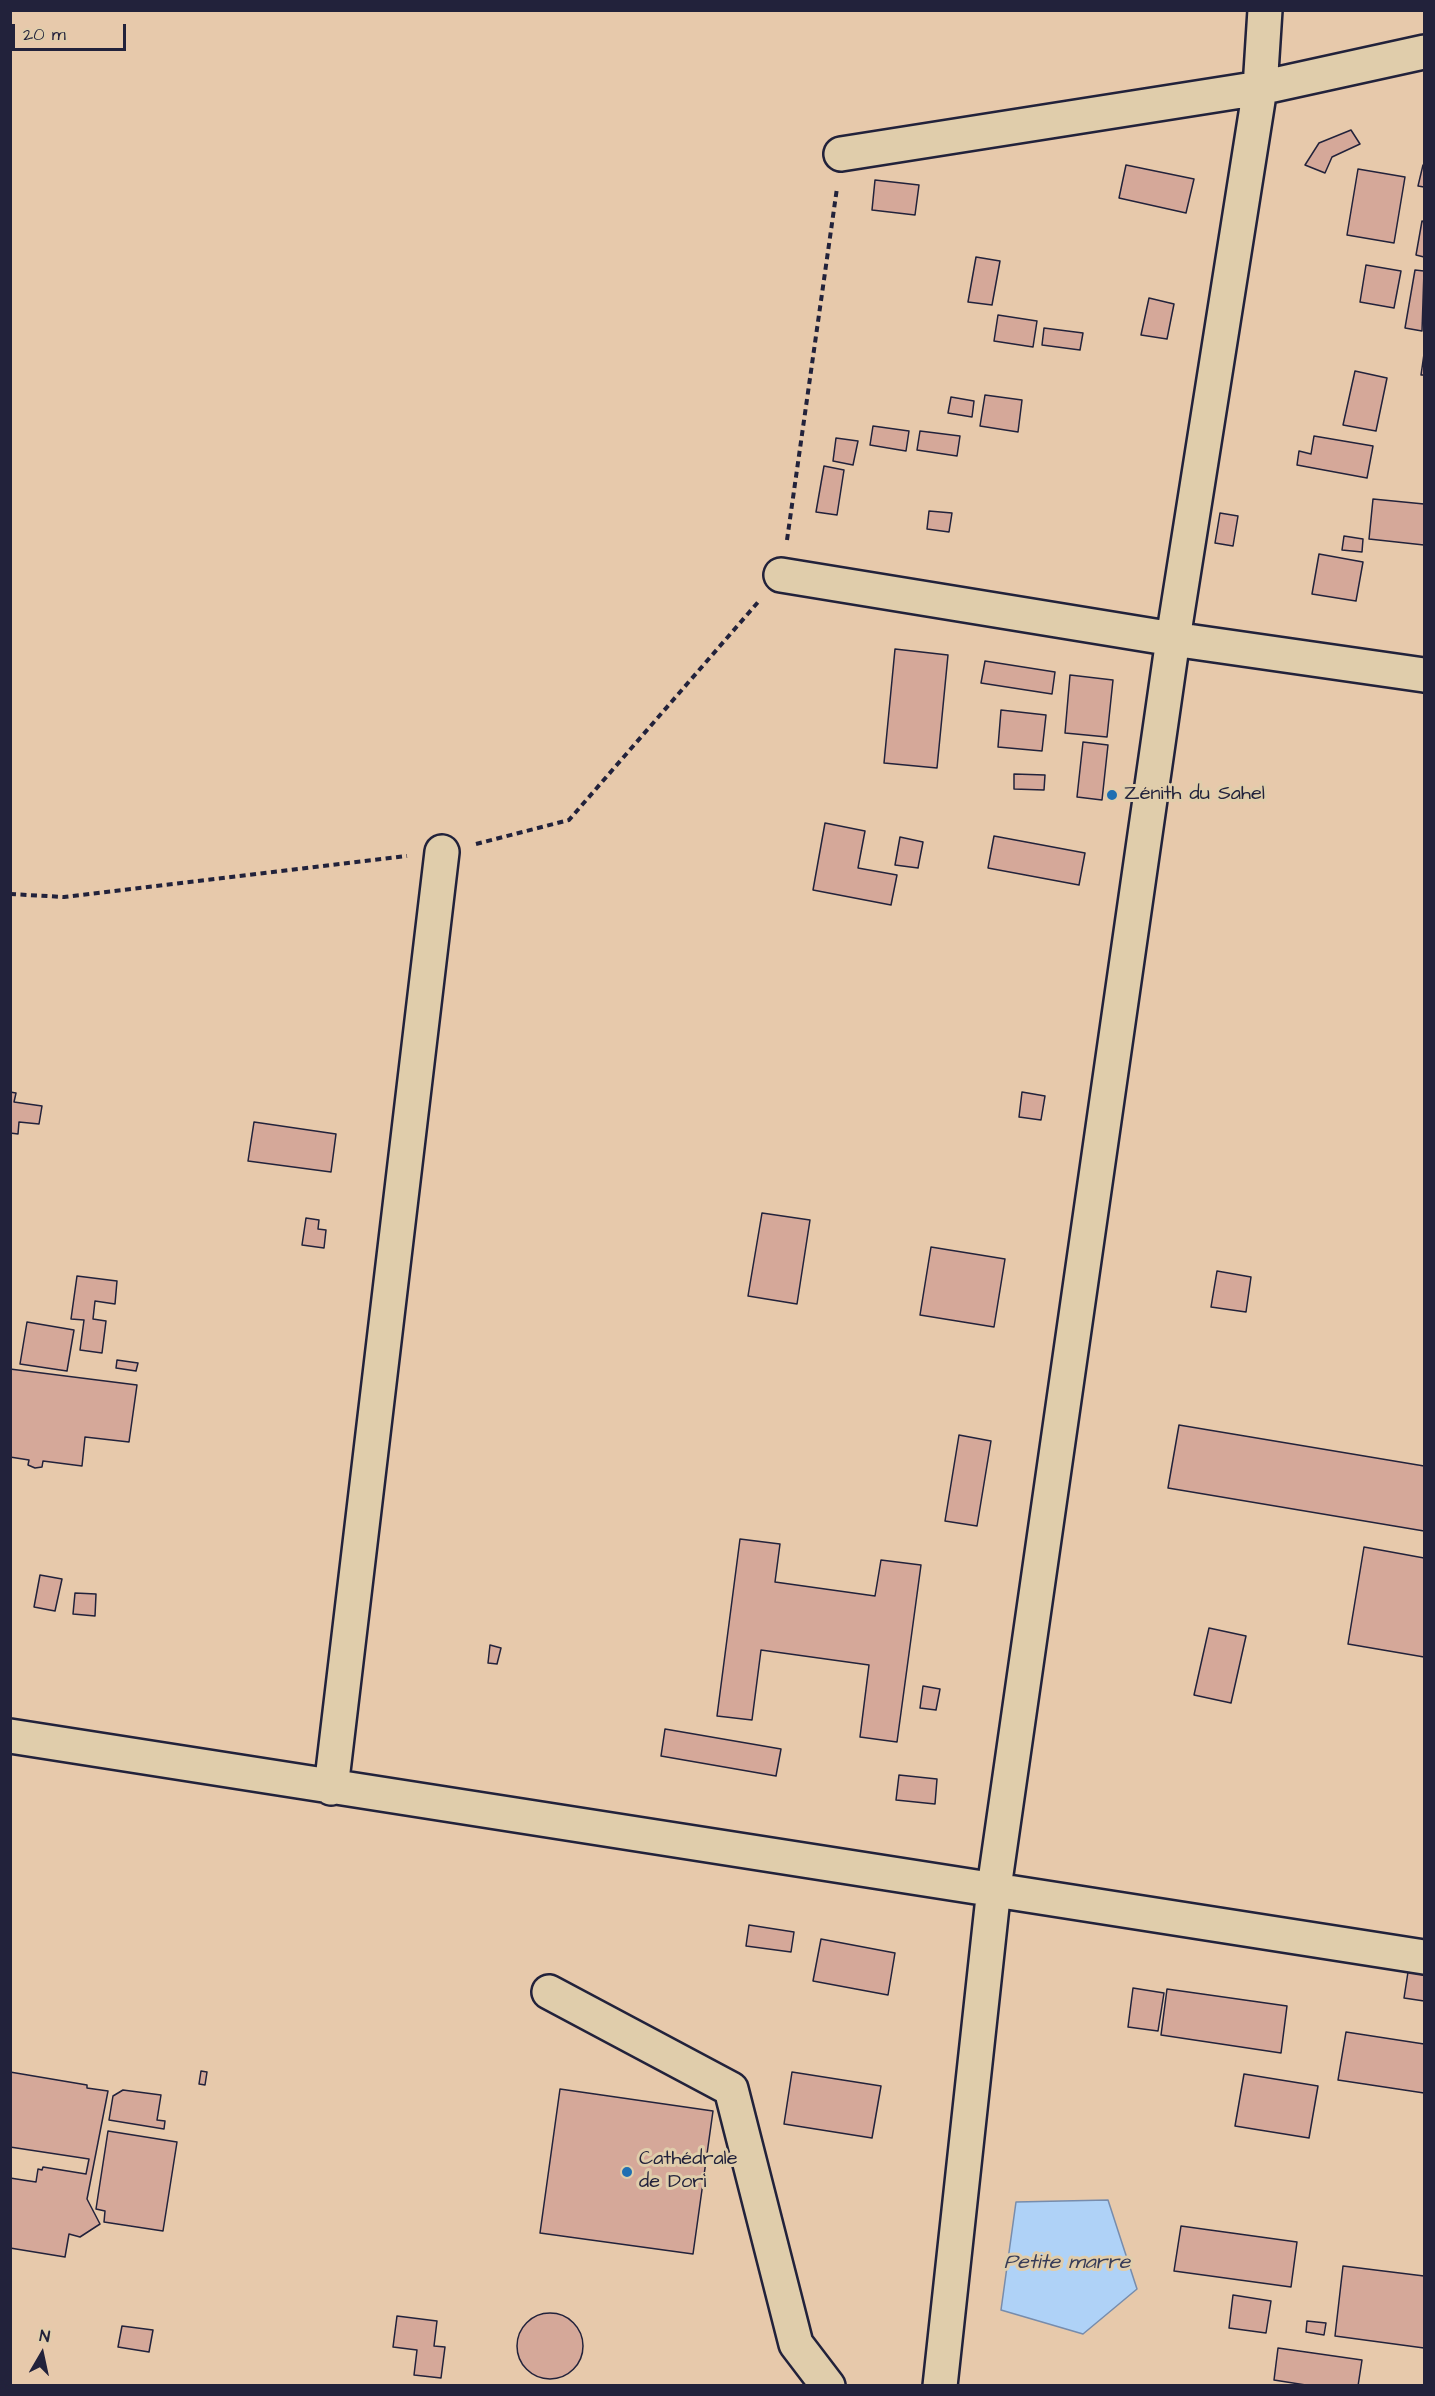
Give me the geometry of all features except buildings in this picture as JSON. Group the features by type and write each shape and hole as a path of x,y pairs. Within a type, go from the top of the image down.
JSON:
{"street":[{"path":"940,2385 994,1888 1173,639 1260,88 1265,10"},
{"path":"841,154 1260,88 1425,52"},
{"path":"782,575 1173,639 1425,675"},
{"path":"331,1788 442,852"},
{"path":"10,1736 331,1788 994,1888 1425,1957"},
{"path":"549,1992 731,2090 796,2344 828,2385"}],"path":[{"path":"10,894 64,897 442,852 569,820 782,575 841,154"}],"water":[{"name":"Petite marre","path":"1108,2200 1137,2289 1083,2334 1001,2310 1016,2202"}],"place":[{"name":"Zénith du Sahel","path":"1112,795"},
{"name":"Cathédrale de Dori","path":"627,2172"}]}
